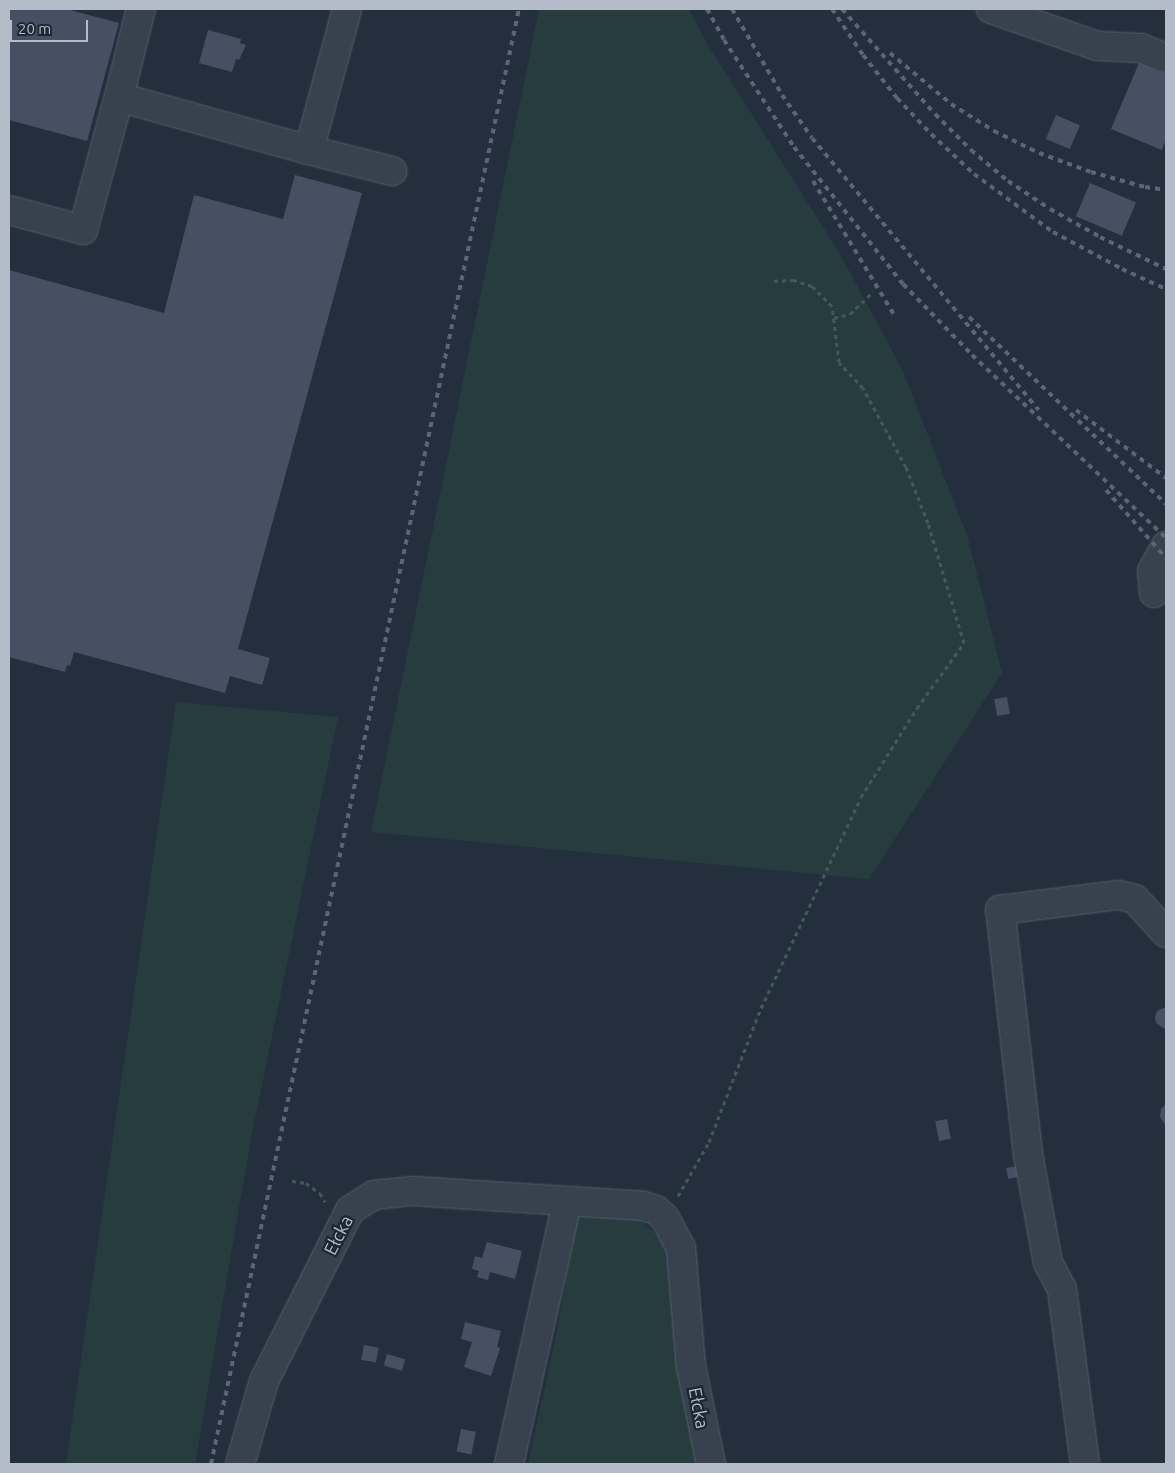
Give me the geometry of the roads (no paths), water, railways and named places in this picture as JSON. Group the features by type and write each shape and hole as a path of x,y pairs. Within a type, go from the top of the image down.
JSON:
{"street":[{"path":"9,210 83,230 120,96 141,9"},
{"path":"309,150 347,9"},
{"path":"991,9 1096,46 1141,48 1166,58"},
{"path":"120,96 309,150 392,171"},
{"path":"1154,593 1152,571 1166,546"},
{"path":"1085,1464 1062,1288 1048,1263 1028,1154 1000,910 1120,895 1136,900 1166,933"},
{"name":"Ełcka","path":"240,1464 264,1381 350,1210 374,1196 413,1191 643,1206 656,1210 665,1218 681,1248 691,1366 710,1464"},
{"path":"509,1464 567,1202"}],"railway":[{"path":"211,1464 519,9"},
{"path":"707,9 724,40 794,147 903,284 972,355 1166,538"},
{"path":"732,9 782,95 812,138 1039,410"},
{"path":"832,9 863,55 897,98 931,134 974,174 1053,232 1122,269 1166,289"},
{"path":"842,9 935,114 971,150 1008,181 1050,209 1100,237 1166,269"},
{"path":"890,53 951,104 994,131 1039,153 1091,172 1145,187 1166,190"},
{"path":"813,181 896,318"},
{"path":"969,317 1166,504"},
{"path":"1076,410 1166,478"},
{"path":"1106,490 1166,558"}]}
